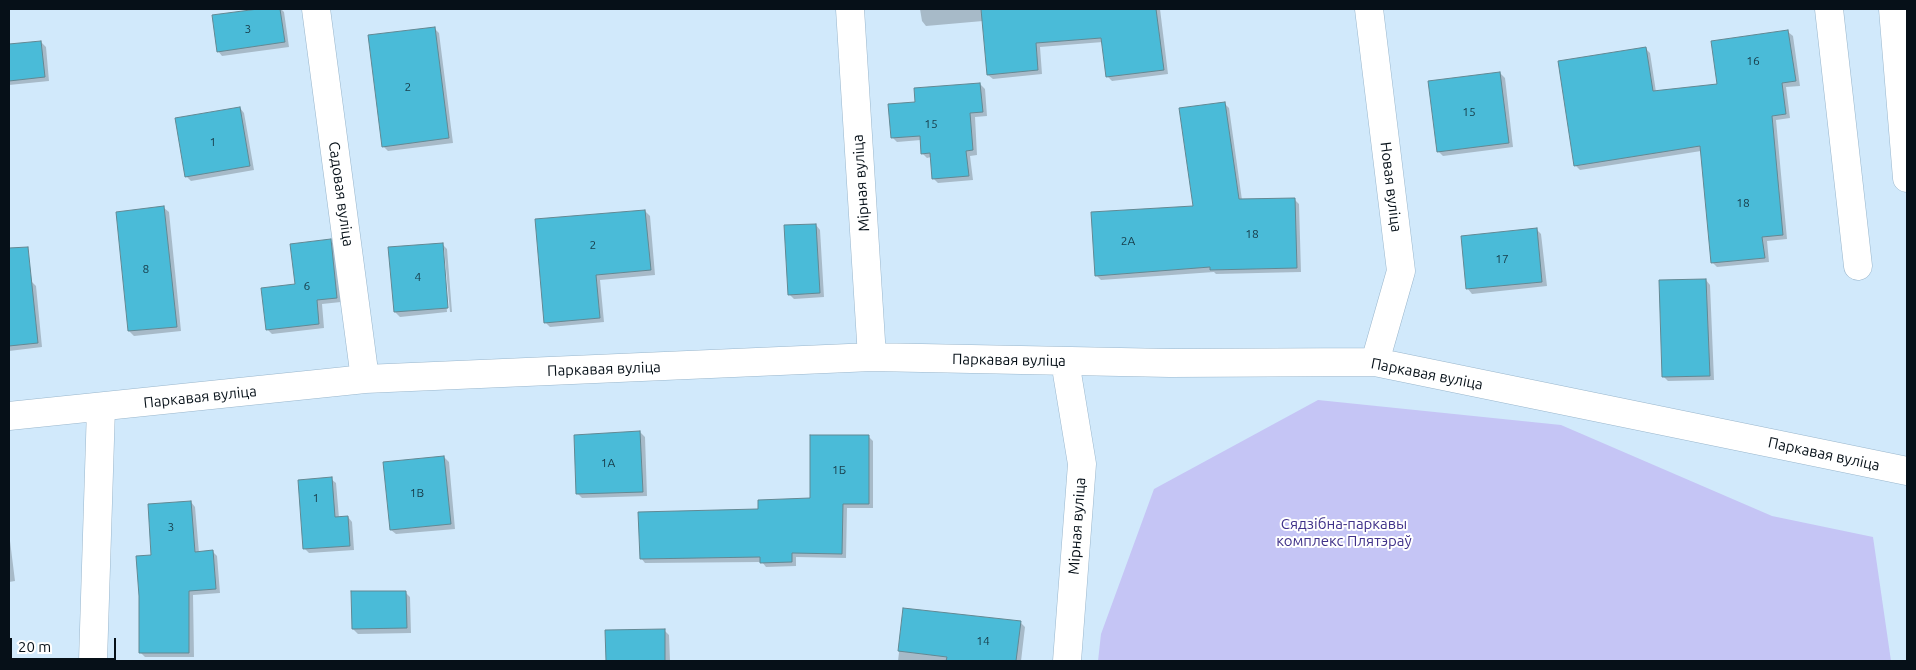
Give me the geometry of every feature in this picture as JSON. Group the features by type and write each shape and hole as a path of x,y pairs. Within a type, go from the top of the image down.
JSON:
{"street":[{"name":"Садовая вуліца","path":"316,9 366,379"},
{"name":"Мірная вуліца","path":"850,9 872,357"},
{"name":"Новая вуліца","path":"1369,9 1401,271 1375,362"},
{"path":"1829,9 1858,266"},
{"path":"1893,9 1907,178"},
{"name":"Паркавая вуліца","path":"9,416 101,408 366,379 872,357 1170,364 1375,362 1907,471"},
{"name":"Мірная вуліца","path":"1065,362 1082,464 1067,661"},
{"path":"93,661 101,408"}],"green space":[{"name":"Сядзібна-паркавы комплекс Плятэраў","path":"1318,400 1561,425 1772,516 1873,537 1891,661 1098,661 1101,634 1154,489"}],"building":[{"path":"258,9 280,9 285,42 217,52 212,15"},
{"path":"981,9 1156,9 1164,70 1106,77 1101,38 1036,43 1038,70 987,75"},
{"path":"435,27 449,138 382,147 368,35"},
{"path":"1788,30 1796,81 1782,83 1786,114 1772,116 1783,235 1762,237 1765,258 1711,263 1700,146 1574,166 1558,61 1646,47 1653,91 1717,84 1711,41"},
{"path":"41,41 45,77 9,81 9,44"},
{"path":"1500,72 1509,143 1437,152 1428,81"},
{"path":"980,83 983,112 970,113 973,150 966,151 969,176 932,179 930,153 921,154 920,136 891,138 888,104 915,102 914,88"},
{"path":"1225,102 1239,199 1295,198 1297,268 1210,270 1210,267 1095,276 1091,212 1193,206 1179,108"},
{"path":"240,107 250,166 185,177 175,118"},
{"path":"164,206 177,327 128,331 116,212"},
{"path":"645,210 651,270 596,275 600,318 544,323 535,219"},
{"path":"816,224 820,293 788,295 784,225"},
{"path":"1537,228 1542,282 1466,289 1461,236"},
{"path":"331,239 337,298 317,300 319,324 266,330 261,288 295,284 290,244"},
{"path":"443,243 448,308 394,312 388,247"},
{"path":"28,247 38,343 9,346 9,248"},
{"path":"1706,279 1710,376 1662,377 1659,280"},
{"path":"640,431 643,492 576,494 574,435"},
{"path":"810,435 869,435 869,504 843,504 842,554 792,553 792,562 760,563 760,557 640,559 638,512 758,509 758,500 810,498"},
{"path":"444,456 451,524 390,530 383,462"},
{"path":"332,477 335,517 348,516 350,546 303,549 298,480"},
{"path":"191,501 195,552 213,550 216,589 189,591 189,653 139,653 139,596 136,556 151,555 148,504"},
{"path":"351,591 406,591 407,628 352,629"},
{"path":"903,608 1021,621 1016,661 946,661 947,657 898,651"},
{"path":"665,629 665,661 606,661 605,630"}]}
